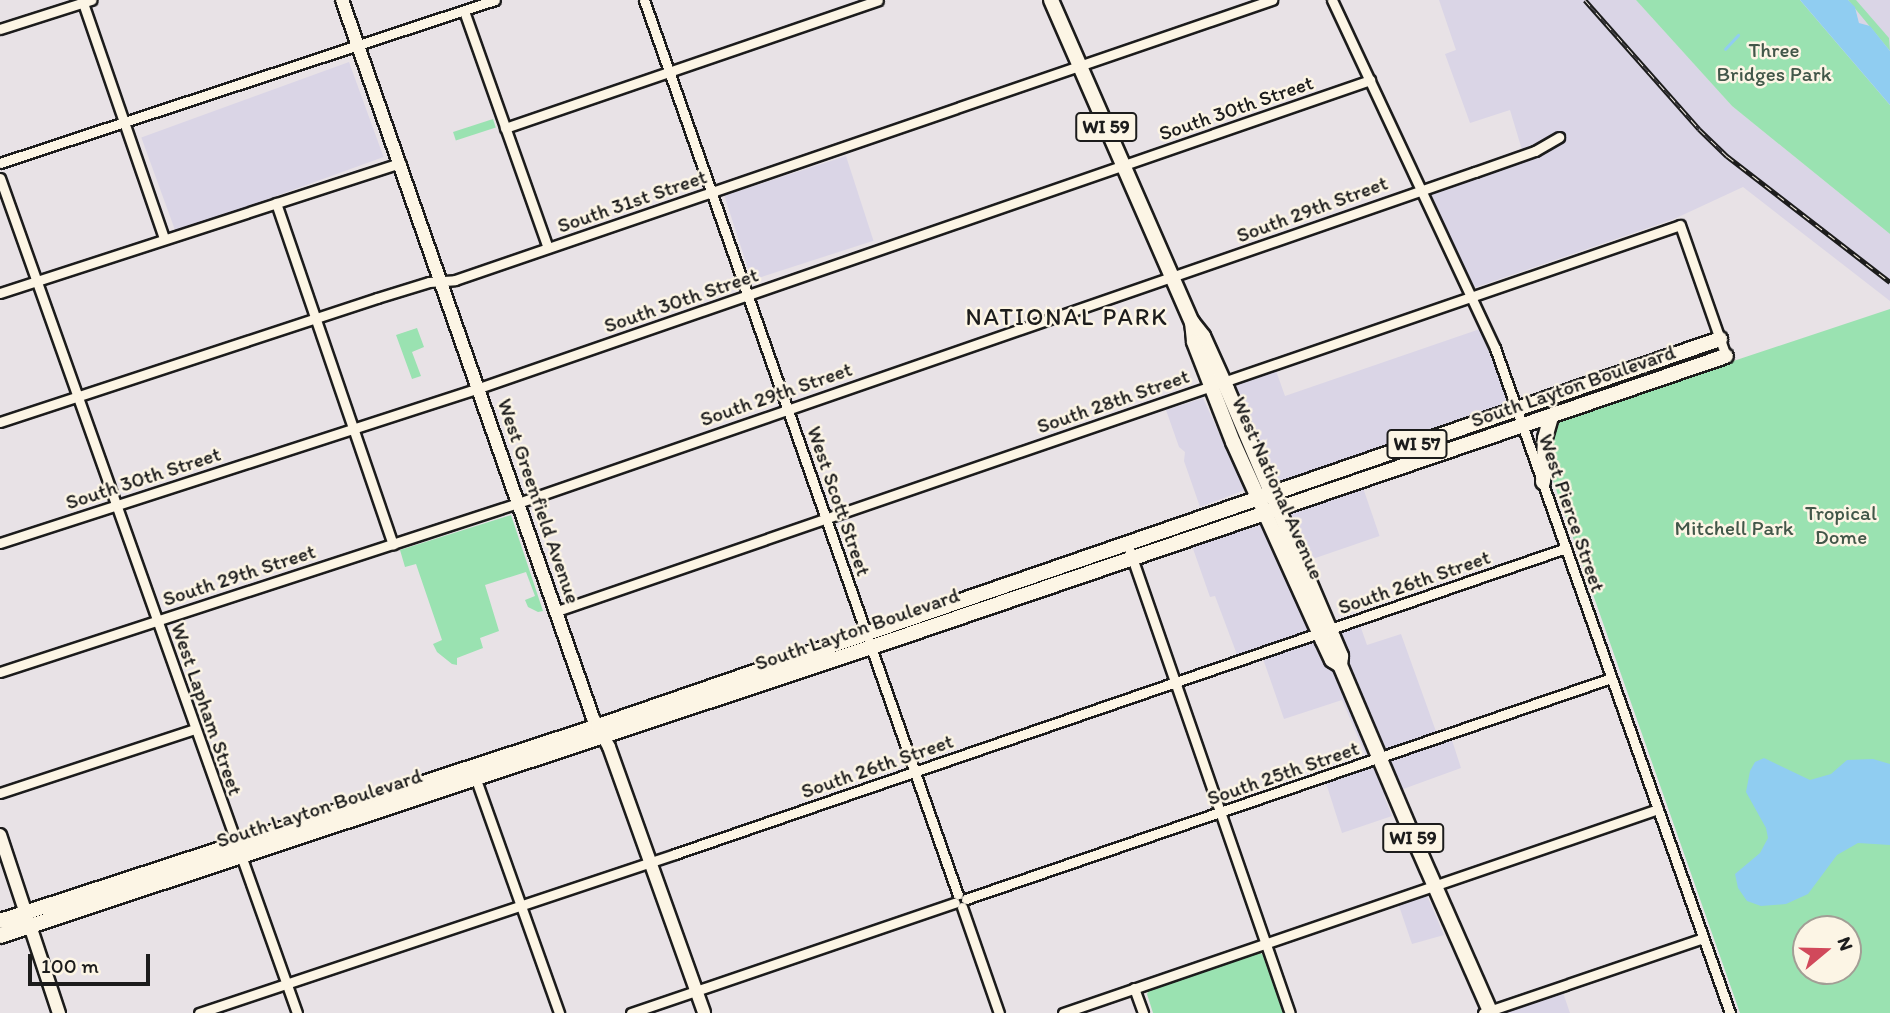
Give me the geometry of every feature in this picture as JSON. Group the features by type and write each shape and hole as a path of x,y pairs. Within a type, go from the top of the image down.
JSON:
{"main road":[{"name":"West Greenfield Avenue","path":"342,0 518,503 704,1013"},
{"name":"West National Avenue","path":"1051,0 1192,322 1203,336 1217,384 1325,631 1332,660 1340,665 1488,1012"},
{"name":"South Layton Boulevard","path":"601,731 866,632 1720,339"},
{"name":"South Layton Boulevard","path":"0,936 29,919 601,731 872,647 1726,356"},
{"path":"1543,482 1545,438 1551,417"},
{"path":"1357,483 1356,471 1379,462 1391,453"},
{"path":"0,835 59,1013"},
{"name":"South Layton Boulevard","path":"0,921 29,919"}],"street":[{"path":"0,163 495,0"},
{"name":"West Scott Street","path":"644,0 999,1013"},
{"path":"505,128 878,0"},
{"name":"South 31st Street","path":"0,422 429,282 455,280 1272,0"},
{"name":"West Pierce Street","path":"1332,0 1495,348 1730,1013"},
{"path":"0,29 85,1 164,238"},
{"path":"464,11 548,248"},
{"name":"South 30th Street","path":"0,543 479,388 1370,80"},
{"name":"South 29th Street","path":"0,672 518,503 1535,150 1559,137"},
{"path":"0,293 400,163"},
{"name":"West Lapham Street","path":"0,178 296,1013"},
{"path":"276,204 393,544"},
{"name":"South 28th Street","path":"557,611 1680,225 1720,339"},
{"path":"1720,339 1726,356"},
{"path":"1126,543 1290,1013"},
{"name":"South 26th Street","path":"199,1013 650,862 1566,548"},
{"name":"South 25th Street","path":"631,1013 1611,678"},
{"path":"0,793 195,729"},
{"path":"474,772 559,1013"},
{"path":"1063,1013 1658,809"},
{"path":"1488,1012 1703,938"},
{"path":"1134,988 1143,1013"}],"shaded area":[{"path":"1439,0 1636,0 1732,106 1890,234 1890,301 1743,187 1674,219 1474,288 1429,194 1525,160 1510,110 1470,123 1445,54 1456,50"},
{"path":"1848,0 1890,0 1890,51 1859,23 1855,7"},
{"path":"349,62 384,157 176,232 141,138"},
{"path":"846,156 874,241 752,280 724,196"},
{"path":"1480,329 1509,403 1280,483 1273,481 1231,384 1275,368 1285,396"},
{"path":"1203,398 1245,490 1200,507 1184,461 1185,452 1179,447 1166,410"},
{"path":"1361,482 1380,536 1297,564 1279,510"},
{"path":"1263,520 1315,641 1360,625 1367,645 1401,634 1438,737 1450,734 1461,768 1384,796 1392,816 1342,833 1326,783 1371,767 1342,700 1284,719 1261,653 1239,660 1215,596 1210,597 1191,543"},
{"path":"1426,893 1444,935 1412,944 1398,903"},
{"path":"1561,987 1570,1013 1497,1013"}],"green space":[{"name":"Three Bridges Park","path":"1636,0 1800,0 1890,105 1890,234 1732,106"},
{"path":"1848,0 1856,0 1889,38 1890,51"},
{"path":"493,119 496,128 456,141 453,132"},
{"name":"Mitchell Park","path":"1890,309 1890,1013 1740,1013 1550,472 1553,421"},
{"path":"417,328 424,347 412,352 421,376 412,379 396,335"},
{"path":"511,515 543,611 538,612 528,607 525,600 535,596 526,572 485,585 499,631 480,638 483,648 457,658 457,665 452,664 437,652 433,644 442,640 416,564 405,567 400,550"},
{"path":"1258,951 1263,955 1283,1013 1153,1013 1147,994 1150,988"}],"water":[{"path":"1800,0 1848,0 1855,7 1859,23 1870,26 1890,51 1890,105"},
{"path":"1764,758 1810,780 1831,774 1847,760 1873,759 1890,764 1890,845 1858,843 1837,855 1808,894 1786,904 1761,906 1747,901 1738,888 1735,874 1760,853 1768,838 1766,828 1746,792 1750,771 1755,762"}],"waterway":[{"path":"1725,49 1738,35"}],"railway":[{"path":"1585,0 1699,129 1727,156 1890,282"}],"district":[{"name":"NATIONAL PARK","path":"1067,317"}],"park label":[{"name":"Tropical Dome","path":"1841,525"}]}
